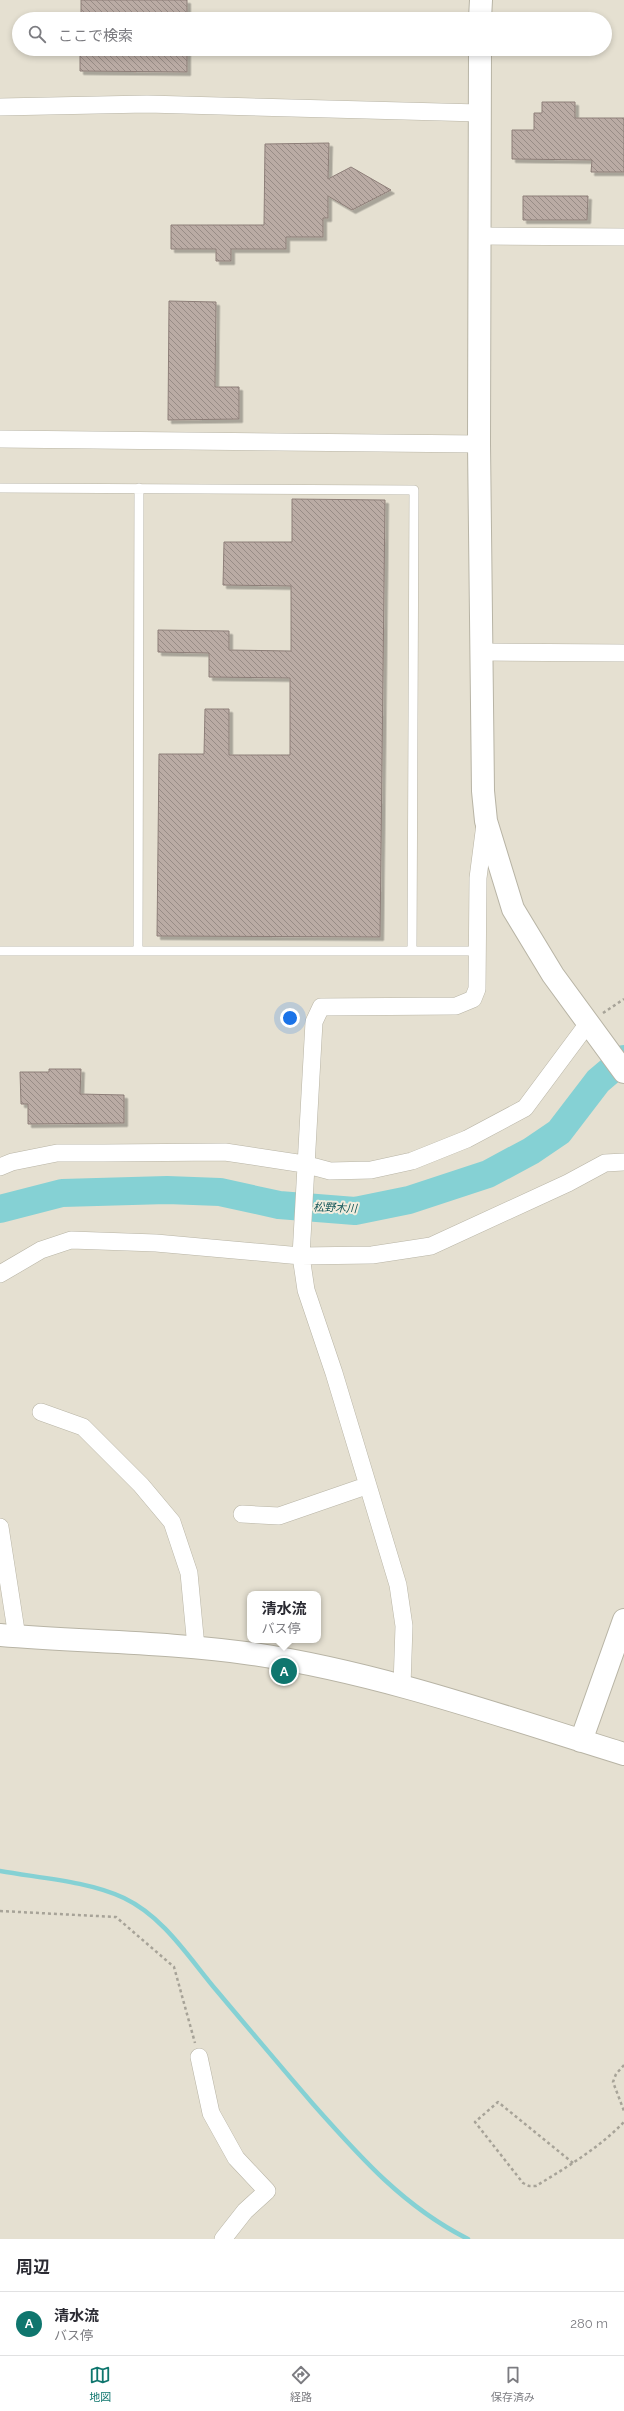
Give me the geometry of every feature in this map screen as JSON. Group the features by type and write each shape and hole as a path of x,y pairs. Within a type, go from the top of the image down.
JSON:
{"street":[{"path":"480,12 481,0"},
{"path":"480,56 479,444 483,791 486,821 513,910 553,975 624,1072"},
{"path":"0,106 147,104 479,113"},
{"path":"480,236 624,237"},
{"path":"0,439 479,444"},
{"path":"482,652 624,653"},
{"path":"402,1686 404,1626 398,1585 366,1486 334,1373 306,1290 301,1256 304,1164 314,1022 321,1007 456,1006 473,999 478,989 478,878 486,821"},
{"path":"0,1167 12,1162 57,1154 104,1153 225,1152 304,1164 330,1171 371,1170 412,1161 480,1133 525,1108 591,1025"},
{"path":"0,1274 41,1250 71,1240 156,1243 301,1256 372,1255 431,1246 568,1183 605,1163 624,1162"},
{"path":"41,1412 83,1427 106,1452 141,1485 172,1522 189,1573 196,1647"},
{"path":"242,1514 279,1516 366,1486"},
{"path":"0,1527 9,1636 196,1647 308,1664 402,1686 624,1754"},
{"path":"581,1741 624,1620"},
{"path":"199,2057 211,2113 236,2158 267,2192 245,2211 223,2239"}],"lane":[{"path":"0,488 414,490 412,951"},
{"path":"138,951 140,488"},
{"path":"0,950 478,951"}],"path":[{"path":"591,1025 624,999"},
{"path":"0,1911 116,1917 174,1967 199,2057"},
{"path":"624,2066 616,2074 613,2082 624,2111"},
{"path":"573,2163 498,2102 475,2122 523,2183 529,2186 536,2186 573,2163 594,2149 624,2122"}],"building":[{"path":"81,0 187,0 187,12 81,12"},
{"path":"80,56 187,56 187,72 80,71"},
{"path":"542,102 575,102 575,118 624,118 624,172 591,172 592,160 512,159 512,130 534,130 534,113 542,113"},
{"path":"329,143 328,179 351,167 391,190 352,210 328,196 328,218 323,218 323,237 286,237 286,249 231,249 231,261 216,261 216,249 171,249 171,225 264,225 265,144"},
{"path":"523,196 588,196 587,220 523,220"},
{"path":"169,301 216,302 215,387 239,387 239,419 168,420"},
{"path":"292,499 385,500 380,937 157,936 159,754 204,754 205,709 229,709 229,755 290,755 290,678 209,677 209,653 158,652 158,630 229,631 229,650 291,651 291,586 223,585 224,542 292,542"},
{"path":"49,1069 81,1069 80,1094 124,1095 124,1123 28,1124 28,1104 21,1104 20,1072 49,1072"}],"waterway":[{"name":"松野木川","path":"0,1209 62,1193 167,1190 220,1192 279,1205 355,1211 409,1200 488,1174 531,1151 559,1132 598,1081 624,1059"},
{"path":"0,1871 79,1884 110,1892 138,1906 151,1916 175,1939 301,2090 366,2162 423,2212 468,2239"}],"place":[{"name":"清水流","path":"284,1671"}]}
